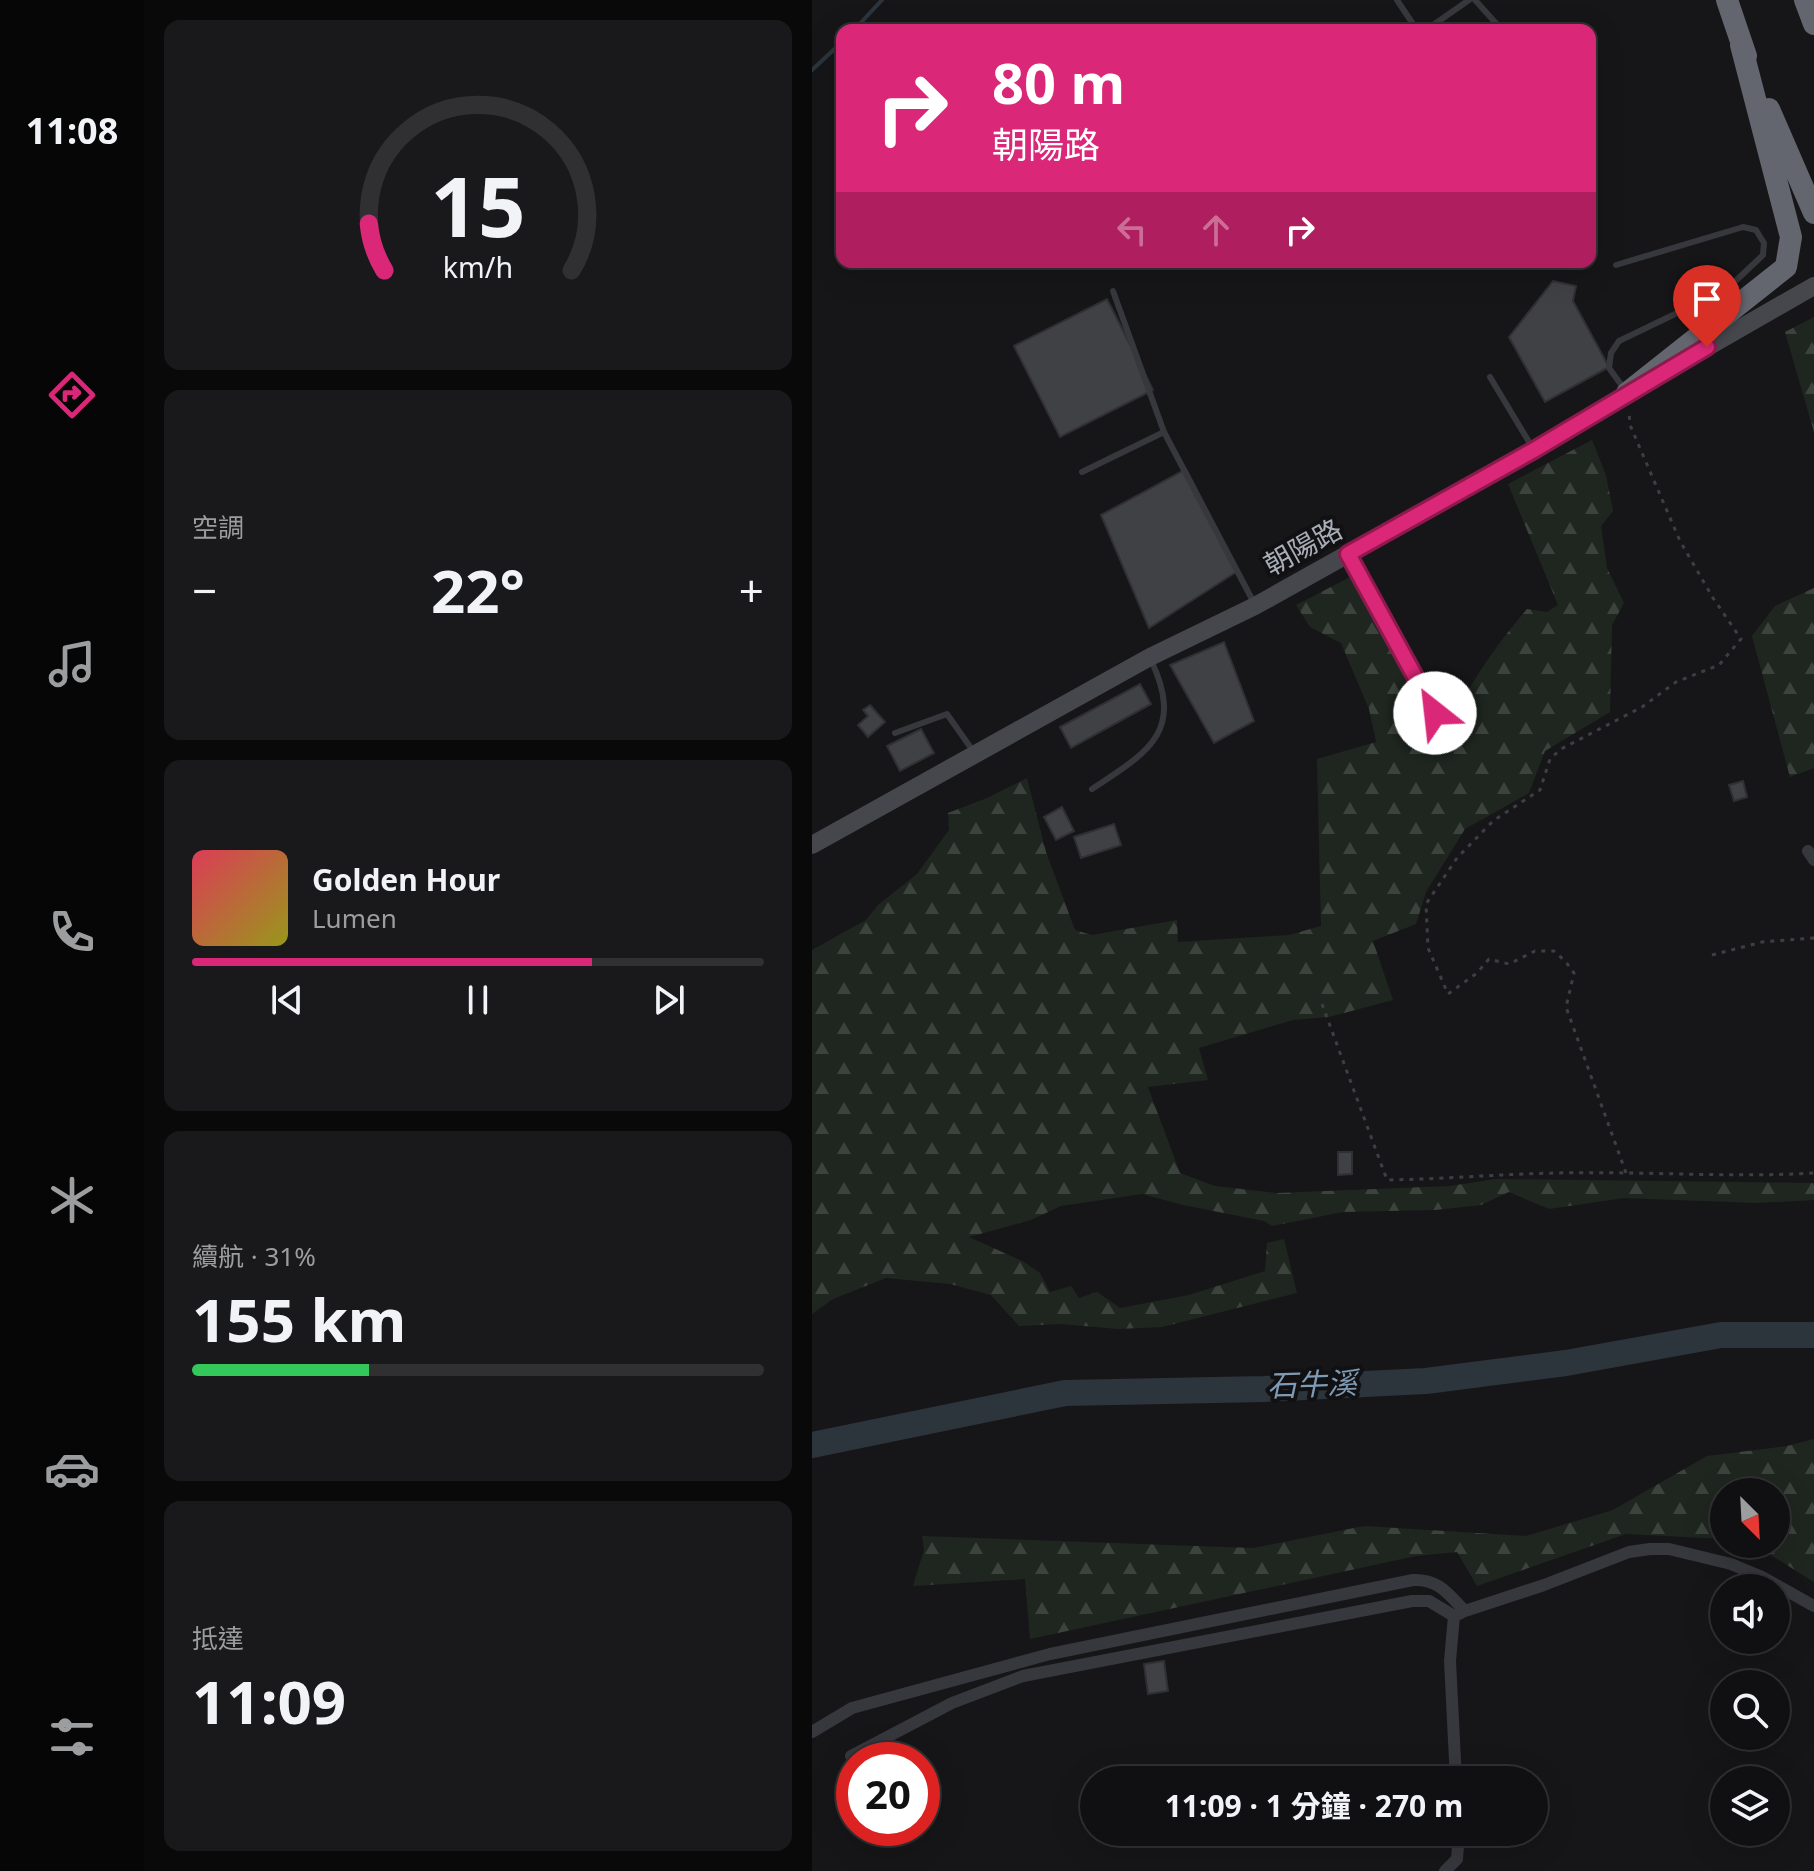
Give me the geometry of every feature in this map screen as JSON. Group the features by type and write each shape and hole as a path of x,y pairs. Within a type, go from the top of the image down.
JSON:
{"highway":[{"path":"1627,393 1786,267 1791,237 1727,0"},
{"path":"1805,0 1814,24"},
{"path":"1741,45 1814,213"}],"main road":[{"name":"朝陽路","path":"812,845 1150,657 1255,606 1534,450 1814,286"}],"street":[{"path":"878,1742 952,1703 1023,1676 1412,1601 1429,1601 1460,1614 1629,1552 1669,1549 1731,1564 1814,1606"},
{"path":"812,1732 852,1708 1050,1654 1428,1579 1441,1587 1460,1614 1450,1661 1455,1766"},
{"path":"1445,1871 1457,1859 1458,1846"}],"lane":[{"path":"1397,0 1413,24"},
{"path":"1435,24 1469,0"},
{"path":"1475,0 1497,24"},
{"path":"1616,265 1743,227 1756,230 1764,243 1763,255 1727,289 1619,341 1611,353 1609,368 1627,393"},
{"path":"1113,291 1164,432 1255,606"},
{"path":"1490,377 1534,450"},
{"path":"1082,472 1164,432"},
{"path":"1348,554 1435,713"},
{"path":"1092,789 1144,755 1166,715 1163,685 1150,657"},
{"path":"895,733 947,714 975,754"}],"path":[{"path":"1626,1173 1566,1007 1574,973 1566,962 1554,951 1535,951 1509,964 1489,959 1477,973 1448,994 1428,948 1426,904 1457,858 1493,821 1540,790 1550,759 1561,749 1642,707 1676,682 1719,665 1741,639 1680,541 1630,425 1627,393"},
{"path":"1712,955 1762,942 1814,938"},
{"path":"1322,1004 1387,1180 1626,1173 1814,1173"}],"green space":[{"path":"1814,317 1814,432 1785,332"},
{"path":"1592,440 1606,475 1613,511 1601,526 1607,568 1624,603 1612,625 1610,712 1545,751 1529,793 1465,829 1426,892 1416,924 1373,941 1393,1000 1329,1017 1293,1020 1199,1048 1208,1080 1148,1087 1180,1173 1215,1186 1277,1193 1450,1186 1495,1179 1814,1183 1814,1200 1757,1203 1624,1198 1549,1209 1509,1192 1481,1205 1435,1210 1343,1212 1272,1226 1264,1221 1142,1194 1061,1206 1031,1220 969,1237 1024,1262 1040,1273 1050,1292 1071,1286 1079,1298 1097,1292 1120,1308 1189,1295 1265,1271 1267,1243 1284,1239 1297,1293 1162,1327 1019,1326 991,1295 950,1284 886,1278 833,1299 812,1314 812,950 866,920 878,905 917,874 949,830 948,813 1027,778 1046,852 1075,930 1092,935 1177,920 1178,942 1289,935 1321,926 1317,759 1376,742 1369,709 1341,643 1310,627 1296,605 1356,574 1385,634 1447,731 1482,667 1527,609 1547,612 1558,605 1508,484"},
{"path":"1814,588 1814,768 1790,777 1752,636 1775,606"},
{"path":"1814,1439 1814,1582 1775,1558 1790,1558 1790,1478 1710,1478 1710,1538 1626,1534 1477,1586 1457,1552 1416,1556 1030,1639 1025,1579 913,1586 924,1550 922,1536 1253,1548 1364,1526 1526,1536 1613,1510 1707,1456 1787,1446"}],"building":[{"path":"1553,281 1576,286 1573,301 1609,367 1545,402 1509,337"},
{"path":"1107,299 1153,390 1060,437 1014,346"},
{"path":"1186,469 1238,571 1149,628 1101,515"},
{"path":"1224,642 1254,721 1214,743 1170,665"},
{"path":"1140,684 1151,704 1071,748 1060,727"},
{"path":"870,705 885,722 868,737 858,725 868,716 863,710"},
{"path":"921,729 934,753 900,771 887,746"},
{"path":"1743,781 1747,797 1734,801 1729,785"},
{"path":"1062,807 1074,831 1056,840 1044,817"},
{"path":"1114,824 1121,845 1081,858 1074,837"},
{"path":"1338,1152 1352,1152 1352,1174 1338,1175"},
{"path":"1164,1661 1168,1691 1148,1694 1144,1664"}],"waterway":[{"path":"860,24 882,0"},
{"path":"812,70 836,48"},
{"name":"石牛溪","path":"812,1445 1065,1393 1264,1389 1426,1381 1566,1363 1721,1335 1814,1335"}],"route":[{"path":"1435,713 1348,554 1534,450 1707,347"}]}
